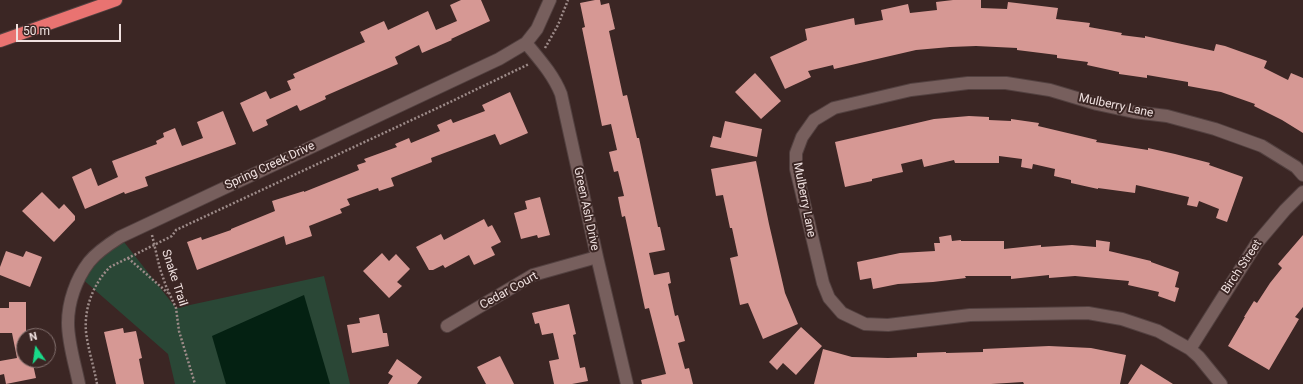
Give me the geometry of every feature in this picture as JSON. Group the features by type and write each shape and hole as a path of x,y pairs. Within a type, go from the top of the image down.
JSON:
{"highway":[{"path":"0,41 116,0"},
{"path":"0,33 81,12"}],"street":[{"name":"Spring Creek Drive","path":"79,384 68,322 73,292 89,262 103,249 120,237 149,223 499,59 526,43 537,29 550,0"},
{"name":"Green Ash Drive","path":"526,43 556,82 561,94 627,384"},
{"name":"Mulberry Lane","path":"1222,384 1199,357 1190,349 1158,331 1122,319 1088,313 970,315 888,325 865,324 842,313 829,298 823,283 796,169 796,153 802,137 814,120 834,108 911,90 968,83 1006,83 1050,90 1097,104 1134,112 1167,116 1215,129 1262,146 1296,168 1303,175"},
{"name":"Birch Street","path":"1190,349 1257,243 1285,210 1303,192"},
{"name":"Cedar Court","path":"447,326 532,275 597,257"}],"path":[{"path":"97,384 86,332 88,303 96,284 110,267 172,236 176,230 526,66 537,57 548,44 558,25 568,0"},
{"name":"Snake Trail","path":"149,223 160,269 176,308 179,331 195,384"},
{"path":"128,258 170,295"}],"shaded area":[{"path":"120,237 176,308 324,276 350,384 175,384 168,354 80,277"},
{"path":"304,295 330,384 226,384 212,336"}],"building":[{"path":"461,0 481,0 490,21 422,53 419,45 395,57 398,64 325,96 326,99 300,111 297,105 266,120 268,125 253,132 240,103 266,91 270,99 291,90 287,81 295,78 293,74 365,42 360,32 384,21 388,30 428,11 436,30 457,21 450,5"},
{"path":"600,0 601,5 609,3 615,29 609,31 623,96 627,95 637,138 639,138 658,227 660,227 665,250 649,253 654,275 669,272 671,283 668,284 675,316 678,315 685,341 678,343 685,369 689,368 693,384 642,384 641,380 666,374 649,308 645,309 625,216 622,217 618,197 624,196 618,171 614,172 609,152 617,150 611,124 602,126 582,28 585,27 580,3"},
{"path":"953,0 981,0 981,8 1007,9 1008,2 1058,8 1056,19 1090,23 1089,27 1122,33 1121,35 1145,38 1145,36 1214,51 1216,44 1267,61 1264,68 1288,80 1291,73 1303,78 1303,133 1282,120 1254,106 1255,104 1221,92 1188,86 1188,82 1147,75 1147,78 1119,74 1119,72 1087,65 1088,62 1057,58 1057,55 1017,50 1017,48 976,46 916,50 834,69 833,65 808,71 811,77 785,89 770,57 807,40 805,29 854,18 855,25 883,20 881,10 908,4 910,13 937,10 936,2"},
{"path":"755,73 781,101 761,119 735,92"},
{"path":"510,92 528,133 500,145 495,134 431,158 432,162 391,178 394,186 379,191 378,188 347,199 350,205 340,209 342,213 309,226 312,236 286,245 284,236 197,270 187,242 201,237 202,240 231,230 275,211 272,201 304,192 359,170 357,165 366,162 364,159 397,147 395,144 409,138 411,143 440,131 437,125 451,119 453,123 485,111 482,105"},
{"path":"223,111 236,144 145,177 148,186 125,194 124,192 85,209 72,177 91,168 98,186 118,177 112,161 157,144 156,141 164,137 163,133 175,128 182,146 203,138 197,122"},
{"path":"969,116 989,117 989,120 1011,121 1011,119 1039,123 1038,126 1097,140 1096,142 1148,150 1148,148 1210,163 1209,165 1243,177 1227,222 1216,218 1219,209 1199,201 1197,207 1187,205 1189,197 1136,185 1135,193 1098,189 1071,183 1071,180 1054,176 1055,169 1033,164 1032,169 1021,167 1022,159 999,156 999,163 955,163 954,160 924,167 922,159 901,164 903,172 845,187 835,142 934,119"},
{"path":"725,121 762,129 757,157 710,147 713,136 721,138"},
{"path":"756,161 785,293 798,324 763,339 748,303 740,305 730,258 738,256 723,195 716,196 711,169"},
{"path":"42,192 59,209 64,204 75,216 75,220 54,242 22,211"},
{"path":"540,197 550,235 538,238 537,235 521,239 514,213 527,209 525,201"},
{"path":"484,219 488,227 492,225 501,242 491,247 495,255 474,265 469,255 445,268 443,265 433,270 429,270 416,247 441,234 444,240"},
{"path":"951,235 952,241 1004,241 1004,249 1041,245 1041,247 1072,245 1096,247 1096,240 1110,242 1109,251 1151,261 1179,272 1175,287 1179,288 1175,302 1158,296 1159,292 1128,285 1129,281 1075,276 1049,278 1049,275 1011,279 1011,276 965,276 966,278 898,284 873,289 871,278 860,280 857,262 900,253 935,251 934,243 940,243 939,237"},
{"path":"1303,235 1303,307 1295,317 1299,319 1269,370 1228,346 1254,301 1257,303 1282,268 1278,264"},
{"path":"6,251 23,257 26,251 42,257 30,287 0,275 0,267"},
{"path":"382,253 389,261 396,254 410,269 397,282 402,286 389,298 363,271"},
{"path":"9,302 26,302 26,328 16,328 16,353 12,333 0,333 0,308 9,308"},
{"path":"569,304 576,334 573,335 580,368 585,367 588,381 572,384 554,384 549,361 559,359 553,333 542,335 539,323 535,324 532,313"},
{"path":"379,314 383,333 387,333 389,346 352,353 347,325 360,323 359,318"},
{"path":"801,327 822,346 796,375 783,363 777,370 769,362"},
{"path":"123,328 124,333 136,331 142,358 139,359 144,384 116,384 104,332"},
{"path":"1049,346 1091,348 1126,355 1120,384 1024,384 1023,382 991,384 814,384 823,349 852,357 888,358 917,357 917,353 983,352 983,349"},
{"path":"500,356 514,384 486,384 477,367"},
{"path":"16,358 16,368 34,368 36,378 6,384 4,374 0,375 0,361"},
{"path":"397,359 422,377 417,384 388,384 393,376 388,373"},
{"path":"1141,364 1173,384 1128,384"}]}
